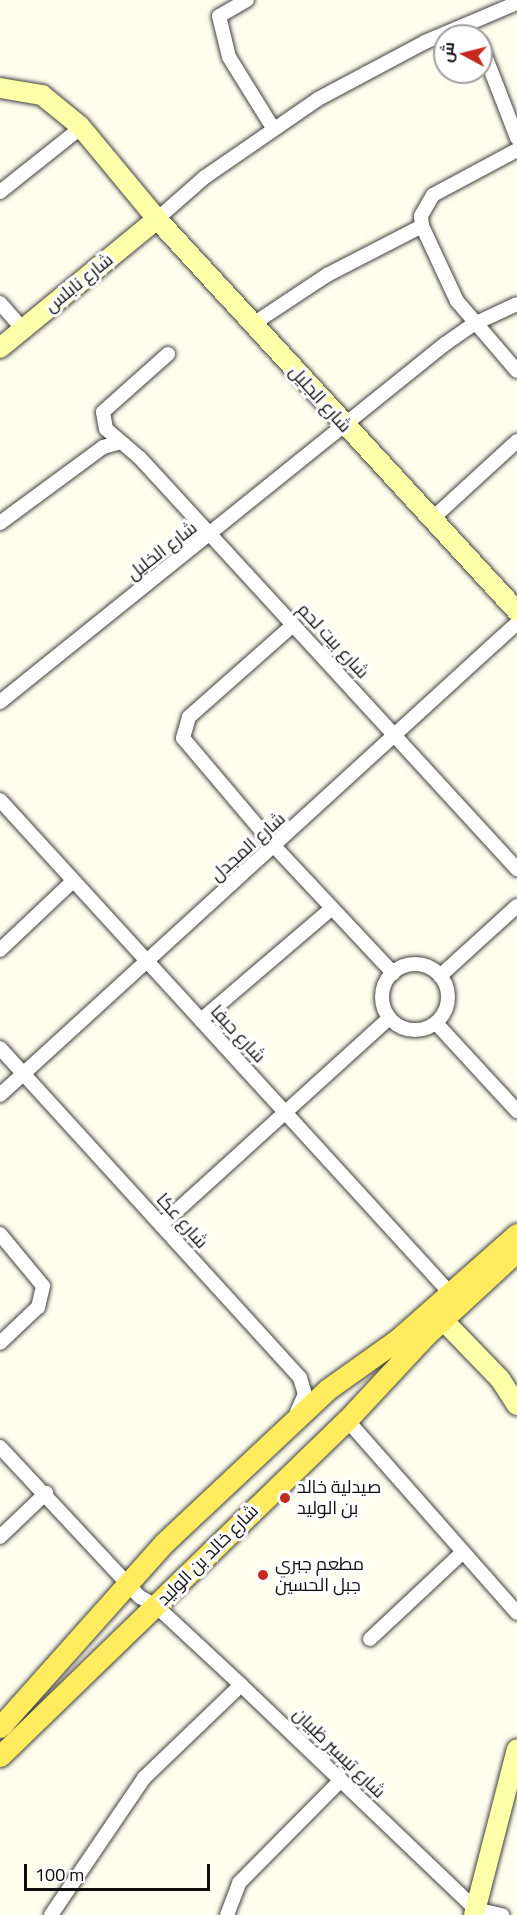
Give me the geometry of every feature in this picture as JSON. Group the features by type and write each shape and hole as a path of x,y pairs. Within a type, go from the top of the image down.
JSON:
{"main road":[{"name":"شارع خالد بن الوليد","path":"0,1727 112,1604 128,1581 288,1427 328,1389 397,1340 517,1234"},
{"name":"شارع خالد بن الوليد","path":"0,1756 347,1420 443,1320 517,1251"},
{"path":"328,1389 344,1399 347,1420"},
{"path":"112,1604 130,1609 136,1617 136,1625"}],"street":[{"path":"247,0 219,16 229,57 273,128"},
{"path":"157,219 273,128 358,76 472,20 517,3"},
{"path":"472,20 474,24"},
{"path":"493,76 517,138"},
{"name":"شارع الجليل","path":"0,88 32,91 57,105 110,157 127,184 157,219 517,611"},
{"name":"شارع الجليل","path":"0,95 45,107 111,174 127,184"},
{"path":"0,192 74,134"},
{"path":"517,150 428,200 422,226 458,301 474,324 517,372"},
{"name":"شارع نابلس","path":"0,348 157,219"},
{"path":"253,324 327,274 422,226"},
{"path":"0,303 23,329"},
{"name":"شارع الخليل","path":"0,702 474,324 517,304"},
{"path":"0,523 103,447 118,443 106,429 103,412 168,354"},
{"path":"433,519 517,441"},
{"name":"شارع بيت لحم","path":"118,443 140,458 517,868"},
{"name":"شارع المجدل","path":"0,1095 397,736 517,623"},
{"path":"293,625 189,717 183,738 275,847 393,973"},
{"name":"شارع حيفا","path":"0,800 72,882 286,1112 450,1293"},
{"path":"0,950 5,939 72,882"},
{"path":"440,976 517,906"},
{"path":"201,1020 332,908"},
{"path":"411,964 422,965 440,976 448,1000 436,1023 411,1031 388,1018 382,994 393,973 411,964"},
{"path":"160,1225 388,1018"},
{"path":"436,1023 517,1111"},
{"name":"شارع عكا","path":"0,1048 300,1378 305,1394 288,1427"},
{"path":"0,1234 43,1286 38,1307 0,1343"},
{"path":"443,1320 500,1379 517,1405"},
{"path":"347,1420 517,1613"},
{"name":"شارع تيسير ظبيان","path":"0,1447 46,1493 128,1581 140,1597 156,1606 241,1685 475,1912"},
{"path":"0,1537 46,1493"},
{"path":"370,1639 462,1553"},
{"path":"51,1915 144,1778 241,1685"},
{"path":"502,1915 475,1912 517,1749"},
{"path":"227,1915 239,1884 341,1780"}],"place":[{"name":"صيدلية خالد بن الوليد","path":"285,1498"},
{"name":"مطعم جبري جبل الحسين","path":"263,1575"}]}
